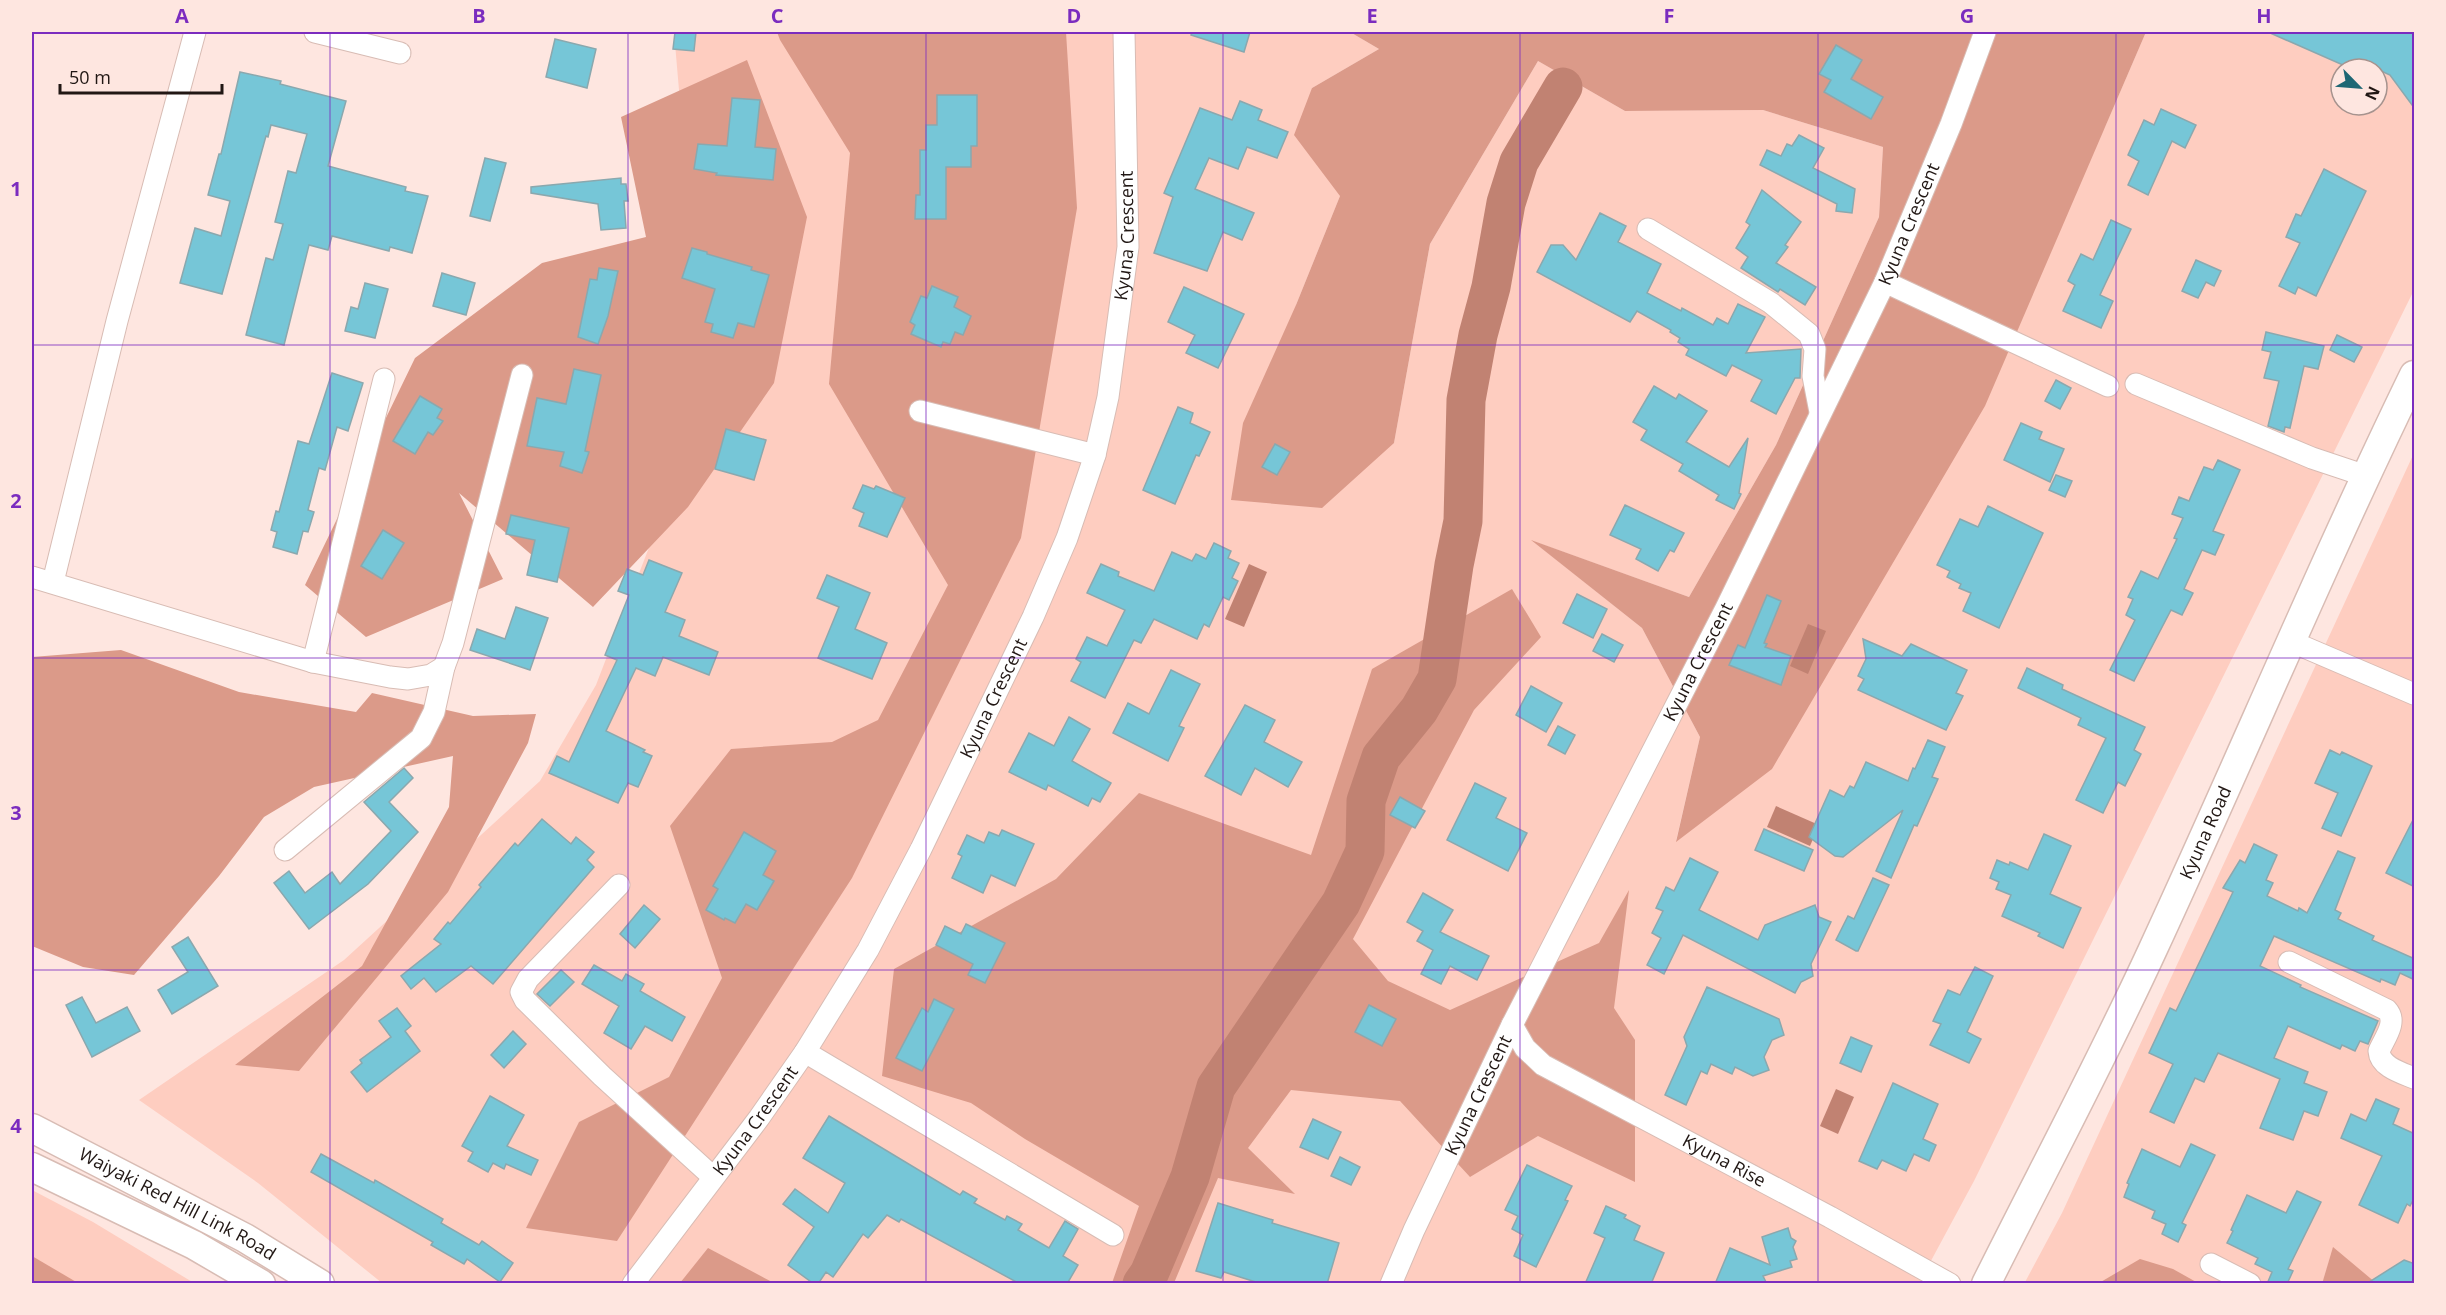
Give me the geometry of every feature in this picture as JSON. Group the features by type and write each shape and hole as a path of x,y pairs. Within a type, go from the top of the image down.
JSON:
{"main road":[{"name":"Kyuna Road","path":"1986,1284 2152,951 2290,641 2415,375"},
{"name":"Waiyaki Red Hill Link Road","path":"32,1128 245,1238 320,1284"},
{"name":"Waiyaki Red Hill Link Road","path":"32,1167 194,1245 261,1284"}],"street":[{"path":"53,582 117,321 195,32"},
{"path":"315,32 400,53"},
{"name":"Kyuna Crescent","path":"633,1284 805,1052 868,950 921,849 1033,617 1067,538 1095,455 1108,398 1128,247 1124,32"},
{"name":"Kyuna Crescent","path":"1391,1284 1512,1024 1726,608 1885,282 1951,124 1985,32"},
{"path":"1648,229 1771,303 1809,334 1815,349 1813,376 1820,412"},
{"path":"1885,282 2109,386"},
{"path":"285,850 421,738 434,712 522,375"},
{"path":"313,662 384,380"},
{"path":"2136,384 2312,458 2366,476"},
{"path":"920,411 1095,455"},
{"path":"32,577 313,662 408,679 431,675 444,667"},
{"path":"2290,641 2415,694"},
{"path":"619,885 528,979 521,992 525,1000 602,1076 713,1177"},
{"path":"2289,962 2387,1010 2392,1022 2379,1056 2385,1064 2415,1078"},
{"name":"Kyuna Rise","path":"1512,1024 1525,1048 1543,1065 1830,1217 1950,1284"},
{"path":"805,1052 1113,1235"},
{"path":"2211,1264 2250,1284"}],"shaded area":[{"path":"674,32 1350,32 1379,49 1312,88 1340,196 1296,305 1394,443 1430,244 1538,61 1625,111 1763,110 1883,147 1879,217 1776,445 1689,597 1533,541 1642,628 1700,737 1676,841 2105,127 2146,32 2414,32 2414,290 1974,1181 1919,1283 382,1283 258,1183 139,1100 344,960 540,781 596,685 675,480 689,206"},
{"path":"777,32 1066,32 1077,208 1021,538 852,878 617,1241 526,1228 579,1122 669,1077 722,978 670,826 731,749 832,742 878,720 948,585 829,384 850,153"},
{"path":"1350,32 2146,32 1985,406 1772,769 1676,842 1700,737 1642,628 1531,540 1689,597 1776,445 1879,217 1883,147 1763,110 1625,111 1538,61 1430,244 1394,443 1322,508 1231,500 1243,423 1296,305 1340,196 1294,135 1312,88 1379,49"},
{"path":"747,60 807,217 774,383 688,507 593,607 459,493 503,579 366,637 305,585 415,358 542,263 646,237 621,117"},
{"path":"2414,453 2414,1283 2024,1284 2062,1213"},
{"path":"1249,564 1267,572 1244,627 1225,619"},
{"path":"1512,589 1541,637 1474,710 1353,939 1388,981 1450,1010 1599,943 1629,890 1614,1008 1635,1040 1635,1182 1538,1136 1470,1177 1400,1101 1291,1090 1248,1148 1295,1194 1218,1178 1174,1283 1112,1283 1139,1206 1025,1139 971,1103 882,1076 894,969 1056,879 1139,793 1311,855 1372,669"},
{"path":"1808,624 1826,631 1808,674 1790,666"},
{"path":"121,650 239,692 356,712 372,693 473,716 536,714 528,743 448,892 299,1071 235,1065 362,966 449,807 453,756 314,787 264,817 219,876 134,975 83,967 32,946 32,657"},
{"path":"1776,806 1819,825 1810,846 1767,827"},
{"path":"1836,1089 1854,1097 1838,1134 1820,1126"},
{"path":"32,1190 93,1222 194,1283 32,1283"},
{"path":"2333,1247 2376,1283 2322,1284"},
{"path":"708,1248 774,1283 680,1283"},
{"path":"32,1256 78,1283 32,1281"},
{"path":"2140,1259 2173,1269 2198,1283 2099,1283"}],"building":[{"path":"675,32 696,32 694,51 673,49"},
{"path":"1192,32 1250,32 1244,52 1191,35"},
{"path":"2268,32 2415,32 2415,109 2389,75 2389,57 2329,57 2329,59"},
{"path":"555,39 596,49 587,88 546,77"},
{"path":"1836,45 1862,60 1851,79 1883,97 1871,119 1824,92 1831,80 1819,74"},
{"path":"240,72 281,81 280,84 346,101 328,166 406,187 405,191 428,196 412,253 390,247 389,251 332,236 328,250 309,245 284,345 246,335 266,258 273,260 283,224 275,222 288,171 296,173 307,134 271,125 222,294 180,283 195,228 221,236 230,201 208,195 219,154 221,154"},
{"path":"937,95 977,95 977,146 971,146 971,167 946,167 946,219 915,219 916,195 920,195 920,150 926,150 926,125 937,125"},
{"path":"732,98 760,100 755,147 776,149 773,180 716,175 717,173 694,169 698,144 727,146"},
{"path":"1240,101 1262,110 1258,120 1288,132 1277,158 1247,147 1238,169 1209,158 1195,189 1254,213 1242,240 1223,232 1207,271 1154,253 1173,197 1164,193 1200,108 1232,120"},
{"path":"2161,109 2196,125 2185,148 2172,141 2148,195 2128,185 2139,161 2128,155 2144,120 2154,125"},
{"path":"1799,135 1824,148 1813,168 1855,189 1852,213 1836,211 1837,204 1760,165 1767,150 1781,156 1787,144 1792,146"},
{"path":"485,158 506,163 490,221 470,216"},
{"path":"2324,169 2366,191 2316,296 2298,287 2295,294 2279,286 2300,243 2286,237 2296,214 2301,216"},
{"path":"621,178 621,184 626,184 628,201 624,201 626,228 601,230 598,204 531,193 531,187"},
{"path":"1762,190 1801,222 1785,245 1788,247 1776,263 1816,287 1805,305 1780,289 1778,292 1741,268 1748,257 1736,248 1750,225 1746,222"},
{"path":"1600,213 1626,226 1618,242 1661,264 1647,293 1713,325 1717,318 1728,324 1738,304 1765,317 1746,353 1801,349 1800,378 1795,378 1776,414 1751,401 1762,380 1732,365 1726,376 1686,355 1689,349 1678,342 1680,338 1670,332 1671,330 1637,311 1630,322 1537,272 1551,245 1563,245 1576,260"},
{"path":"2111,220 2131,229 2100,295 2113,301 2101,328 2063,311 2075,285 2068,281 2081,254 2093,260"},
{"path":"692,248 752,267 751,270 769,275 754,327 738,323 733,338 711,332 713,324 705,322 715,289 682,278"},
{"path":"2196,260 2221,271 2214,286 2206,282 2198,298 2182,291"},
{"path":"599,268 618,271 608,316 598,344 578,337 590,279 597,280"},
{"path":"442,273 475,283 466,315 433,306"},
{"path":"365,283 388,289 375,338 345,331 351,307 358,309"},
{"path":"932,286 958,297 954,307 971,316 963,335 955,332 950,344 943,342 941,347 911,334 915,325 910,322 921,296 927,298"},
{"path":"1184,287 1244,314 1218,368 1186,353 1195,335 1168,322"},
{"path":"2266,332 2324,346 2318,369 2304,366 2290,428 2285,427 2284,432 2268,426 2279,381 2264,378 2271,352 2262,350"},
{"path":"2337,335 2362,347 2354,362 2330,350"},
{"path":"574,369 601,375 585,451 589,452 582,473 560,466 564,452 527,446 537,398 566,404"},
{"path":"332,373 363,383 348,431 337,427 325,470 319,468 308,510 314,512 308,532 303,531 297,554 273,547 277,532 271,530 276,511 279,512 298,441 309,444"},
{"path":"2056,380 2071,388 2060,409 2045,401"},
{"path":"1654,386 1676,399 1679,394 1707,411 1686,442 1729,467 1748,438 1739,493 1741,494 1734,509 1716,500 1719,495 1679,471 1683,464 1641,440 1647,430 1633,422"},
{"path":"420,396 442,409 437,418 443,421 433,435 428,432 415,454 393,441"},
{"path":"1178,407 1193,413 1190,423 1210,432 1199,456 1196,455 1175,504 1143,490"},
{"path":"2021,423 2042,432 2039,439 2064,449 2050,482 2004,460"},
{"path":"726,429 766,440 754,480 715,469"},
{"path":"1275,444 1290,452 1277,475 1262,467"},
{"path":"2218,460 2240,470 2213,531 2224,535 2215,555 2202,550 2184,589 2193,593 2182,615 2171,610 2134,681 2110,670 2135,620 2126,615 2133,599 2128,597 2141,571 2158,579 2177,539 2174,538 2183,518 2172,514 2179,497 2189,501 2204,467 2213,470"},
{"path":"2056,475 2072,481 2065,497 2049,490"},
{"path":"863,485 874,489 876,486 905,498 887,537 859,526 864,513 853,508"},
{"path":"1625,505 1684,533 1674,552 1670,550 1658,571 1636,559 1641,549 1610,535"},
{"path":"1988,506 2043,533 1999,628 1963,611 1971,593 1959,588 1961,584 1947,577 1950,571 1937,565 1960,519 1978,527"},
{"path":"511,515 569,528 557,582 527,575 535,540 506,534"},
{"path":"383,530 404,543 382,579 361,566"},
{"path":"1214,543 1231,551 1228,558 1239,563 1232,578 1238,581 1229,600 1223,597 1209,627 1204,624 1197,639 1154,619 1141,643 1134,640 1105,698 1071,681 1081,662 1076,659 1087,637 1107,646 1125,610 1087,593 1101,564 1119,572 1118,576 1154,591 1172,552 1192,561 1196,554 1206,559"},
{"path":"649,560 682,573 665,612 685,620 679,636 718,652 709,675 663,657 655,676 636,668 606,731 645,750 643,752 652,756 638,787 628,783 618,803 549,773 557,756 569,762 617,660 605,655 629,595 618,591 627,569 643,575"},
{"path":"827,575 870,593 855,629 887,643 872,679 818,658 839,607 817,598"},
{"path":"1577,594 1607,609 1593,638 1563,623"},
{"path":"1767,595 1781,601 1764,643 1767,644 1765,647 1791,656 1781,685 1729,665 1738,645 1745,648"},
{"path":"516,607 548,618 530,670 470,650 477,629 505,639"},
{"path":"1602,634 1623,645 1614,662 1593,651"},
{"path":"1863,639 1902,656 1911,644 1967,670 1956,693 1963,696 1946,730 1858,690 1864,679 1858,676 1866,659"},
{"path":"2027,668 2063,685 2062,689 2145,727 2134,750 2141,754 2125,786 2118,782 2103,813 2076,800 2106,738 2078,725 2081,718 2018,688"},
{"path":"1171,670 1200,684 1179,726 1184,728 1168,761 1113,733 1128,703 1149,714"},
{"path":"1531,686 1562,703 1546,732 1516,715"},
{"path":"1245,705 1275,720 1264,742 1302,762 1288,787 1255,768 1241,795 1205,776"},
{"path":"1069,717 1090,729 1072,761 1111,783 1100,802 1092,798 1088,806 1048,785 1046,790 1009,772 1029,733 1054,746"},
{"path":"1558,726 1575,735 1565,754 1548,745"},
{"path":"1928,740 1945,747 1932,777 1938,779 1917,826 1914,825 1891,878 1876,871 1903,810 1843,857 1835,856 1809,837 1830,790 1844,797 1850,786 1854,788 1866,762 1908,781"},
{"path":"2330,750 2340,755 2342,752 2372,766 2341,836 2322,828 2338,793 2315,783"},
{"path":"404,768 413,778 389,802 418,832 368,884 309,929 274,883 289,871 305,893 332,872 340,884 391,831 364,802"},
{"path":"1475,783 1506,798 1496,818 1527,833 1508,871 1447,840"},
{"path":"1400,797 1425,811 1415,828 1390,815"},
{"path":"2415,816 2415,887 2386,873"},
{"path":"542,819 571,844 576,837 594,852 587,860 594,867 493,984 471,966 436,992 424,978 411,989 401,976 441,944 434,939 448,922 450,924 515,843 518,846"},
{"path":"1764,829 1813,850 1804,871 1755,850"},
{"path":"1002,830 1034,844 1015,886 991,875 983,893 952,878 962,856 958,854 967,835 984,843 989,832 999,836"},
{"path":"744,832 776,851 763,875 774,881 757,910 746,904 735,923 706,910 718,889 713,886"},
{"path":"2044,834 2071,846 2050,894 2081,908 2063,948 2038,936 2040,933 2002,916 2011,895 1996,889 1999,882 1990,878 1997,860 2009,865 2010,862 2028,870"},
{"path":"2254,844 2277,855 2266,880 2273,883 2267,896 2307,913 2338,851 2355,858 2335,910 2341,913 2338,919 2374,936 2372,940 2415,959 2415,980 2400,973 2395,985 2381,979 2380,982 2274,936 2260,966 2301,985 2300,987 2378,1021 2368,1044 2360,1041 2355,1051 2342,1045 2340,1049 2288,1026 2274,1058 2308,1072 2304,1083 2327,1092 2318,1116 2304,1111 2293,1140 2260,1128 2280,1079 2218,1053 2204,1082 2195,1078 2174,1123 2150,1112 2173,1064 2149,1053 2170,1008 2176,1011 2233,892 2223,888 2240,860 2245,863"},
{"path":"1690,858 1718,872 1699,910 1758,940 1765,925 1815,905 1819,917 1831,922 1811,964 1813,976 1801,982 1795,993 1683,935 1664,974 1647,965 1661,938 1652,933 1663,911 1656,908 1666,887 1674,891"},
{"path":"1873,878 1889,885 1856,951 1836,940 1848,916 1854,919"},
{"path":"1423,893 1453,910 1440,932 1489,956 1477,980 1450,966 1441,984 1421,974 1433,950 1417,941 1423,931 1407,922"},
{"path":"644,905 660,919 635,948 620,934"},
{"path":"966,924 1005,943 985,983 968,975 973,964 936,945 945,926 961,934"},
{"path":"188,937 218,986 172,1014 158,990 188,972 172,947"},
{"path":"594,965 622,981 626,974 644,984 640,991 685,1017 672,1041 645,1026 631,1049 604,1033 619,1006 582,984"},
{"path":"1975,967 1993,976 1967,1032 1981,1039 1969,1063 1930,1045 1941,1024 1933,1021 1948,990 1960,995"},
{"path":"561,970 574,982 550,1006 537,994"},
{"path":"1707,987 1779,1019 1784,1035 1772,1040 1764,1057 1769,1070 1753,1076 1735,1067 1732,1074 1711,1064 1707,1074 1701,1071 1686,1105 1665,1095 1687,1046 1684,1037"},
{"path":"82,997 96,1023 127,1007 140,1031 92,1057 66,1005"},
{"path":"934,999 954,1009 922,1071 896,1058 922,1008 928,1012"},
{"path":"1369,1005 1396,1019 1382,1046 1355,1032"},
{"path":"397,1008 411,1026 405,1031 420,1051 367,1092 351,1072 362,1063 360,1060 391,1037 379,1021"},
{"path":"513,1031 526,1044 504,1068 491,1055"},
{"path":"1851,1037 1872,1046 1861,1072 1840,1063"},
{"path":"1893,1083 1938,1104 1923,1139 1936,1145 1929,1161 1914,1154 1906,1171 1882,1160 1877,1169 1859,1161"},
{"path":"490,1096 524,1115 507,1146 538,1160 531,1175 506,1164 504,1169 493,1163 488,1172 468,1161 473,1152 462,1146"},
{"path":"2376,1099 2399,1109 2393,1124 2415,1134 2415,1196 2410,1206 2407,1204 2398,1223 2359,1205 2382,1156 2341,1138 2351,1114 2366,1121"},
{"path":"829,1116 960,1195 963,1191 977,1199 974,1203 1005,1220 1007,1216 1022,1224 1018,1230 1049,1248 1065,1221 1078,1229 1063,1256 1078,1265 1067,1284 1020,1284 901,1219 899,1222 887,1215 868,1238 863,1234 833,1277 826,1272 818,1284 814,1284 788,1265 814,1227 783,1204 795,1189 828,1213 845,1183 803,1158"},
{"path":"1313,1119 1341,1132 1328,1159 1300,1147"},
{"path":"2191,1144 2215,1155 2182,1223 2186,1225 2178,1242 2162,1234 2166,1224 2152,1218 2155,1211 2124,1197 2129,1184 2127,1183 2142,1149 2180,1167"},
{"path":"321,1154 374,1183 375,1180 443,1219 441,1223 479,1245 482,1241 513,1263 500,1282 467,1259 464,1264 431,1245 433,1242 311,1172"},
{"path":"1340,1157 1360,1167 1351,1185 1331,1176"},
{"path":"1527,1165 1572,1186 1565,1200 1568,1201 1536,1267 1514,1256 1523,1235 1512,1229 1518,1216 1505,1210"},
{"path":"2297,1191 2321,1202 2288,1269 2293,1271 2287,1284 2267,1284 2272,1272 2255,1264 2258,1258 2227,1243 2233,1231 2231,1230 2247,1195 2286,1213"},
{"path":"1218,1203 1273,1220 1272,1223 1339,1243 1327,1284 1262,1284 1224,1272 1221,1278 1196,1271"},
{"path":"1606,1206 1626,1215 1624,1218 1640,1226 1634,1240 1664,1253 1651,1284 1585,1284 1605,1238 1594,1233"},
{"path":"1788,1228 1791,1238 1796,1241 1793,1247 1797,1259 1790,1261 1792,1267 1763,1276 1767,1284 1715,1284 1730,1248 1770,1265 1762,1237"},
{"path":"2404,1260 2415,1264 2415,1284 2366,1284"}],"waterway":[{"path":"1142,1284 1149,1274 1190,1177 1216,1087 1341,903 1365,851 1366,801 1381,757 1419,710 1437,679 1463,521 1466,400 1478,335 1491,287 1506,203 1519,162 1563,87"}]}
